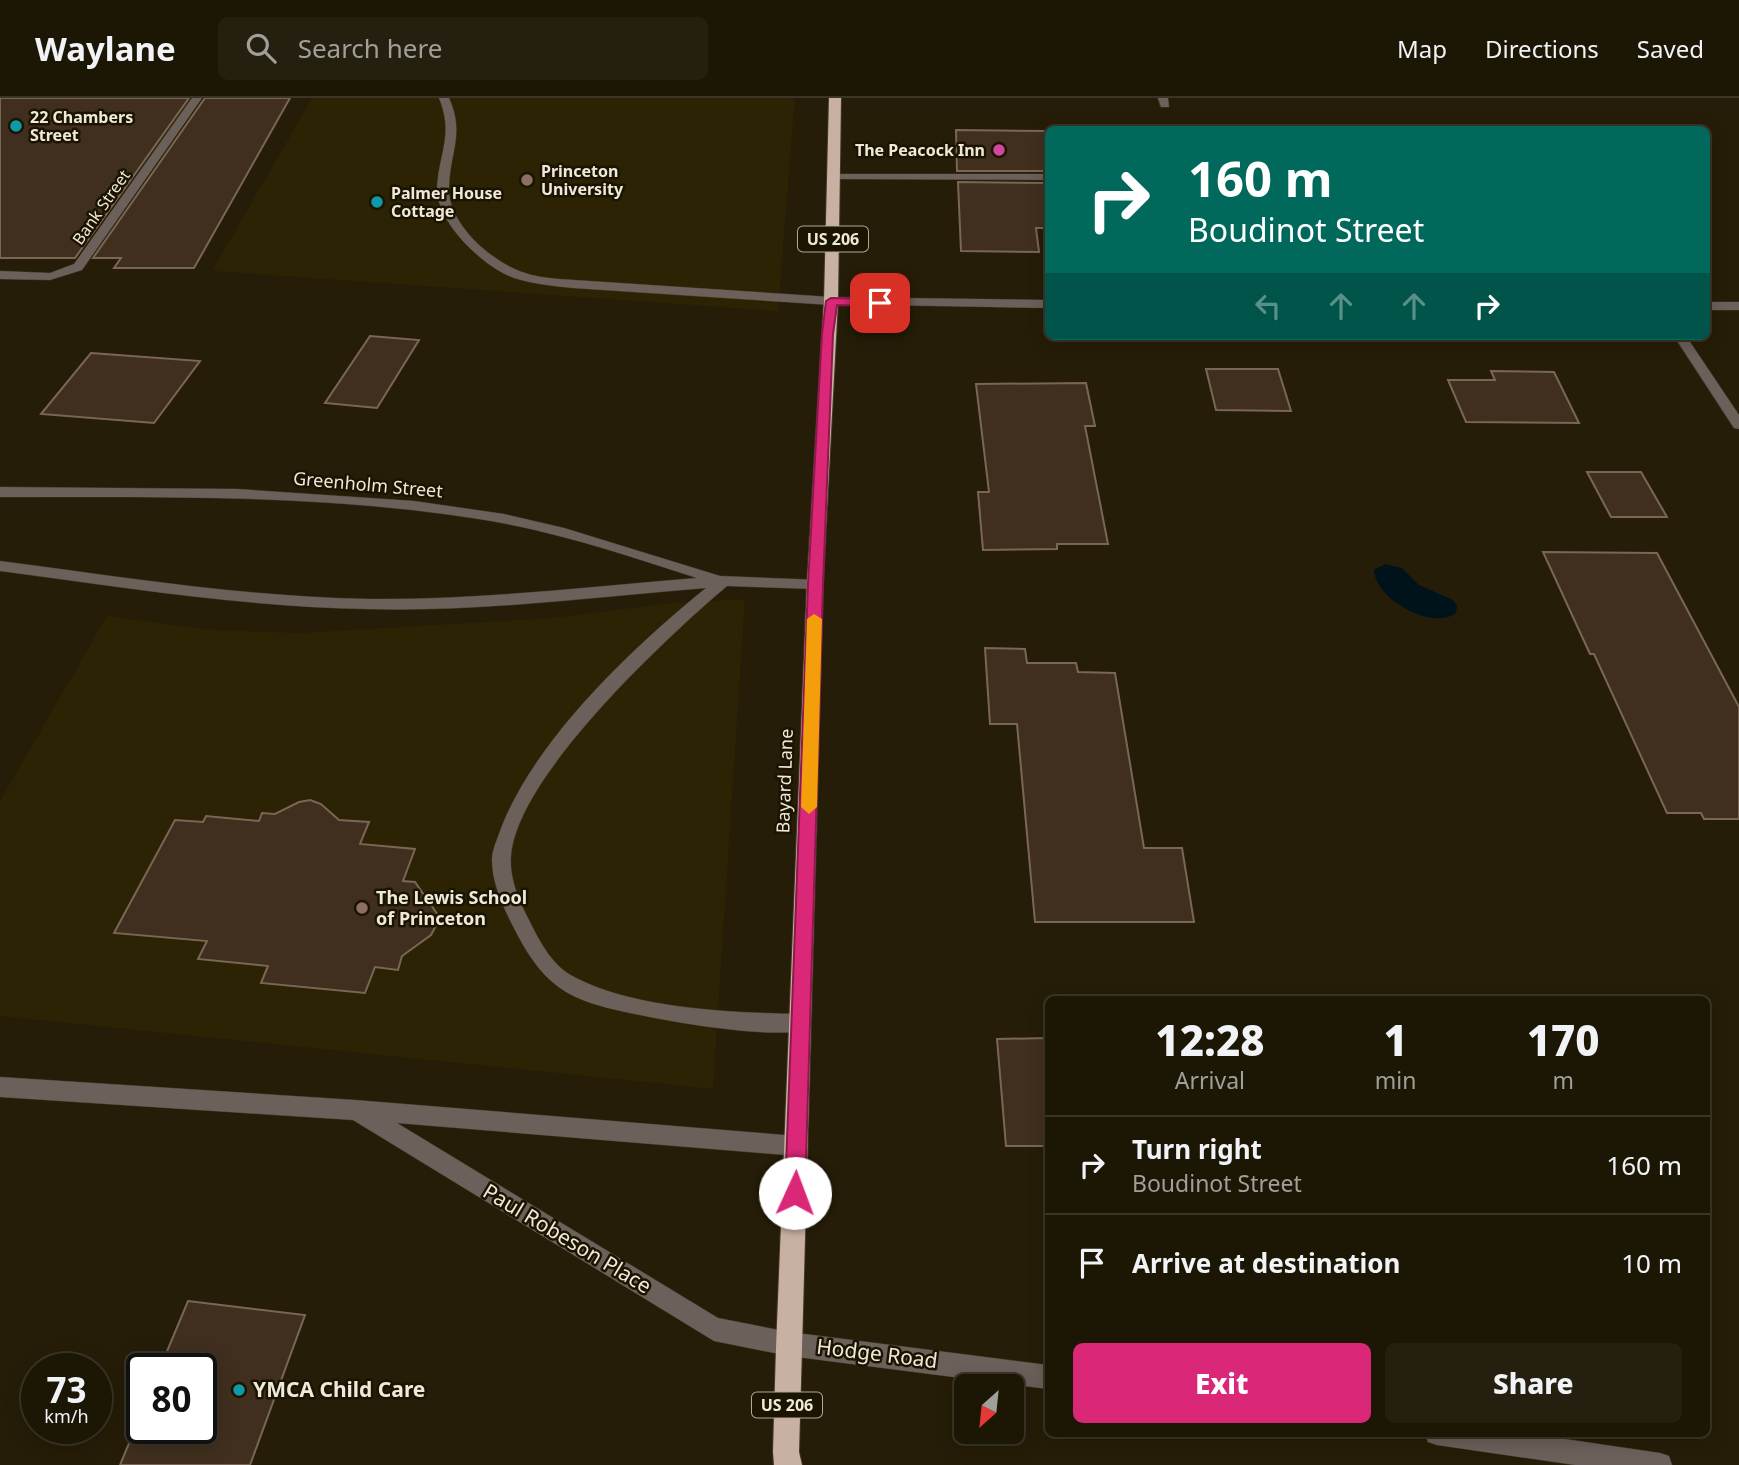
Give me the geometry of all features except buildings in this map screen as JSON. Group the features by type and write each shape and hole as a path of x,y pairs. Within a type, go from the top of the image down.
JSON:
{"highway":[{"name":"Bayard Lane","path":"788,1465 786,1452 789,1344 816,584 831,301 835,98"}],"street":[{"name":"Bank Street","path":"0,275 46,279 65,275 78,267 197,98"},
{"path":"444,98 453,114 454,131 443,201 448,213 470,240 498,264 516,274 561,283 831,301 1045,304"},
{"path":"835,176 1045,177"},
{"path":"1710,306 1739,306"},
{"path":"1683,340 1739,425"},
{"name":"Greenholm Street","path":"0,492 201,493 325,499 472,513 584,536 724,581"},
{"name":"Greenholm Street","path":"0,566 246,598 370,604 525,598 724,581 816,584"},
{"path":"724,581 681,615 639,656 572,733 536,779 512,818 500,855 510,904 534,948 561,980 597,996 685,1017 735,1022 801,1023"},
{"name":"Paul Robeson Place","path":"0,1087 355,1110 797,1146"},
{"name":"Paul Robeson Place","path":"355,1110 714,1329 789,1344"},
{"name":"Hodge Road","path":"789,1344 1045,1377"},
{"path":"1465,1437 1660,1465"}],"shaded area":[{"name":"Princeton University","path":"312,98 795,98 778,311 212,271"},
{"path":"1385,564 1402,568 1419,585 1453,600 1457,606 1456,613 1446,618 1433,618 1406,609 1394,601 1377,581 1374,570"},
{"name":"The Lewis School of Princeton","path":"745,599 713,1089 0,1016 0,801 107,616 213,630 300,633 552,618 671,603"}],"slow traffic":[{"path":"809,807 814,619"}],"place":[{"name":"22 Chambers Street","path":"16,126"},
{"name":"The Peacock Inn","path":"999,150"},
{"name":"Princeton University","path":"527,180"},
{"name":"Palmer House Cottage","path":"377,202"},
{"name":"The Lewis School of Princeton","path":"362,908"},
{"name":"YMCA Child Care","path":"239,1390"}],"route":[{"path":"795,1193 827,334 831,301 880,303"}]}
